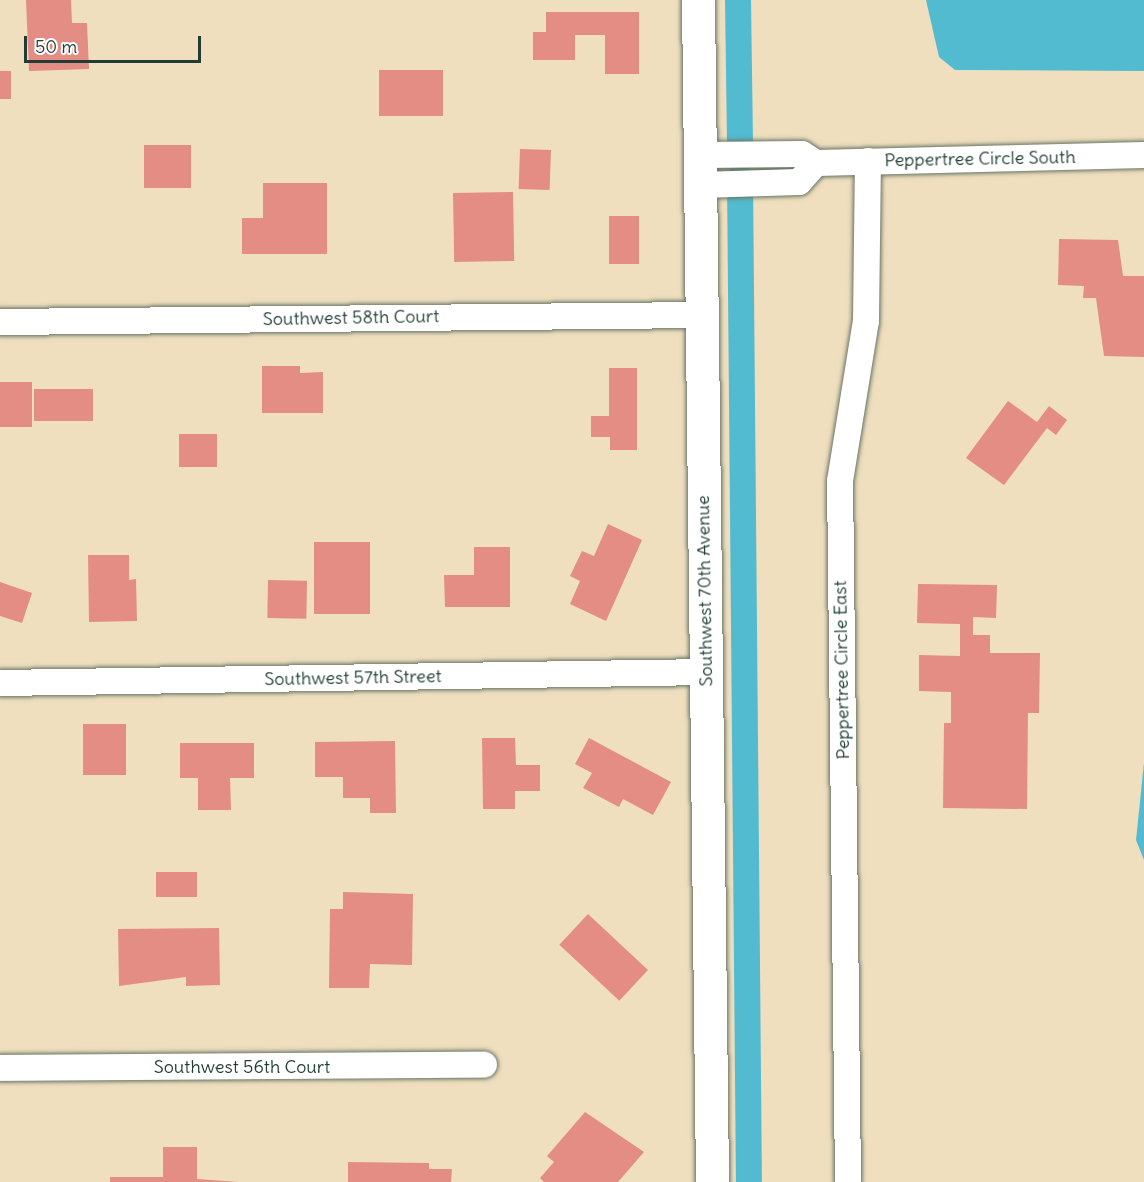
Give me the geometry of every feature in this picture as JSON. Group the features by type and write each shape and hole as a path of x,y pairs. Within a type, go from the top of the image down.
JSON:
{"street":[{"name":"Southwest 70th Avenue","path":"698,0 712,1182"},
{"name":"Peppertree Circle South","path":"700,170 799,182 816,163 1144,155"},
{"name":"Peppertree Circle East","path":"848,1182 840,481 866,321 868,161"},
{"name":"Southwest 58th Court","path":"0,322 702,315"},
{"name":"Southwest 57th Street","path":"0,683 706,672"},
{"name":"Southwest 56th Court","path":"0,1068 484,1065"}],"water":[{"path":"926,0 1144,0 1144,71 955,70 939,57"},
{"path":"1144,763 1144,860 1136,840"}],"building":[{"path":"26,0 71,0 72,23 87,23 89,69 29,71"},
{"path":"546,12 639,12 639,74 605,74 605,35 575,35 575,60 533,60 533,32 546,32"},
{"path":"379,70 443,70 443,116 379,116"},
{"path":"0,71 11,71 11,99 0,99"},
{"path":"144,145 191,145 191,188 144,188"},
{"path":"520,149 551,150 550,190 519,189"},
{"path":"263,183 327,183 327,254 242,254 242,218 263,218"},
{"path":"513,192 514,261 454,262 453,193"},
{"path":"609,216 639,216 639,264 609,264"},
{"path":"1059,239 1118,240 1123,276 1144,276 1144,357 1104,356 1096,298 1083,298 1084,286 1058,285"},
{"path":"262,366 300,366 300,373 323,372 323,413 262,413"},
{"path":"609,368 637,368 637,450 610,450 610,437 591,437 591,416 609,416"},
{"path":"0,382 32,382 32,427 0,427"},
{"path":"34,389 93,389 93,421 34,421"},
{"path":"1008,401 1037,422 1049,406 1067,420 1056,435 1047,428 1004,485 966,458"},
{"path":"179,434 217,434 217,467 179,467"},
{"path":"608,524 642,540 606,621 570,604 580,581 570,576 582,551 594,556"},
{"path":"314,542 370,542 370,614 314,614"},
{"path":"474,547 510,547 510,607 445,607 444,575 474,575"},
{"path":"88,555 129,555 129,580 136,579 137,621 89,622"},
{"path":"268,580 307,581 306,619 267,618"},
{"path":"0,582 32,593 22,623 0,616"},
{"path":"918,584 997,585 996,618 973,617 973,635 990,635 990,653 1040,653 1039,713 1028,713 1027,809 943,808 944,723 951,723 951,692 919,691 919,655 960,656 960,624 917,623"},
{"path":"83,724 126,724 126,775 83,775"},
{"path":"482,738 515,738 516,765 540,765 540,791 515,791 515,809 483,809"},
{"path":"589,738 671,782 653,815 623,799 619,807 583,788 592,773 575,764"},
{"path":"395,741 396,813 370,813 370,798 343,798 343,777 315,777 315,742"},
{"path":"180,743 254,743 254,778 230,778 231,810 198,810 198,778 180,778"},
{"path":"156,872 197,872 197,897 156,897"},
{"path":"343,892 413,894 412,965 370,964 369,988 329,988 330,909 343,909"},
{"path":"588,914 648,970 619,1001 559,945"},
{"path":"219,928 220,985 186,986 186,977 119,986 118,929"},
{"path":"585,1112 644,1152 618,1182 544,1182 540,1178 554,1162 547,1156"},
{"path":"163,1147 197,1147 197,1179 239,1182 110,1182 110,1177 163,1177"},
{"path":"348,1162 429,1163 429,1169 452,1169 451,1182 348,1182"}],"waterway":[{"path":"738,0 740,139"},
{"path":"740,178 749,1182"}]}
